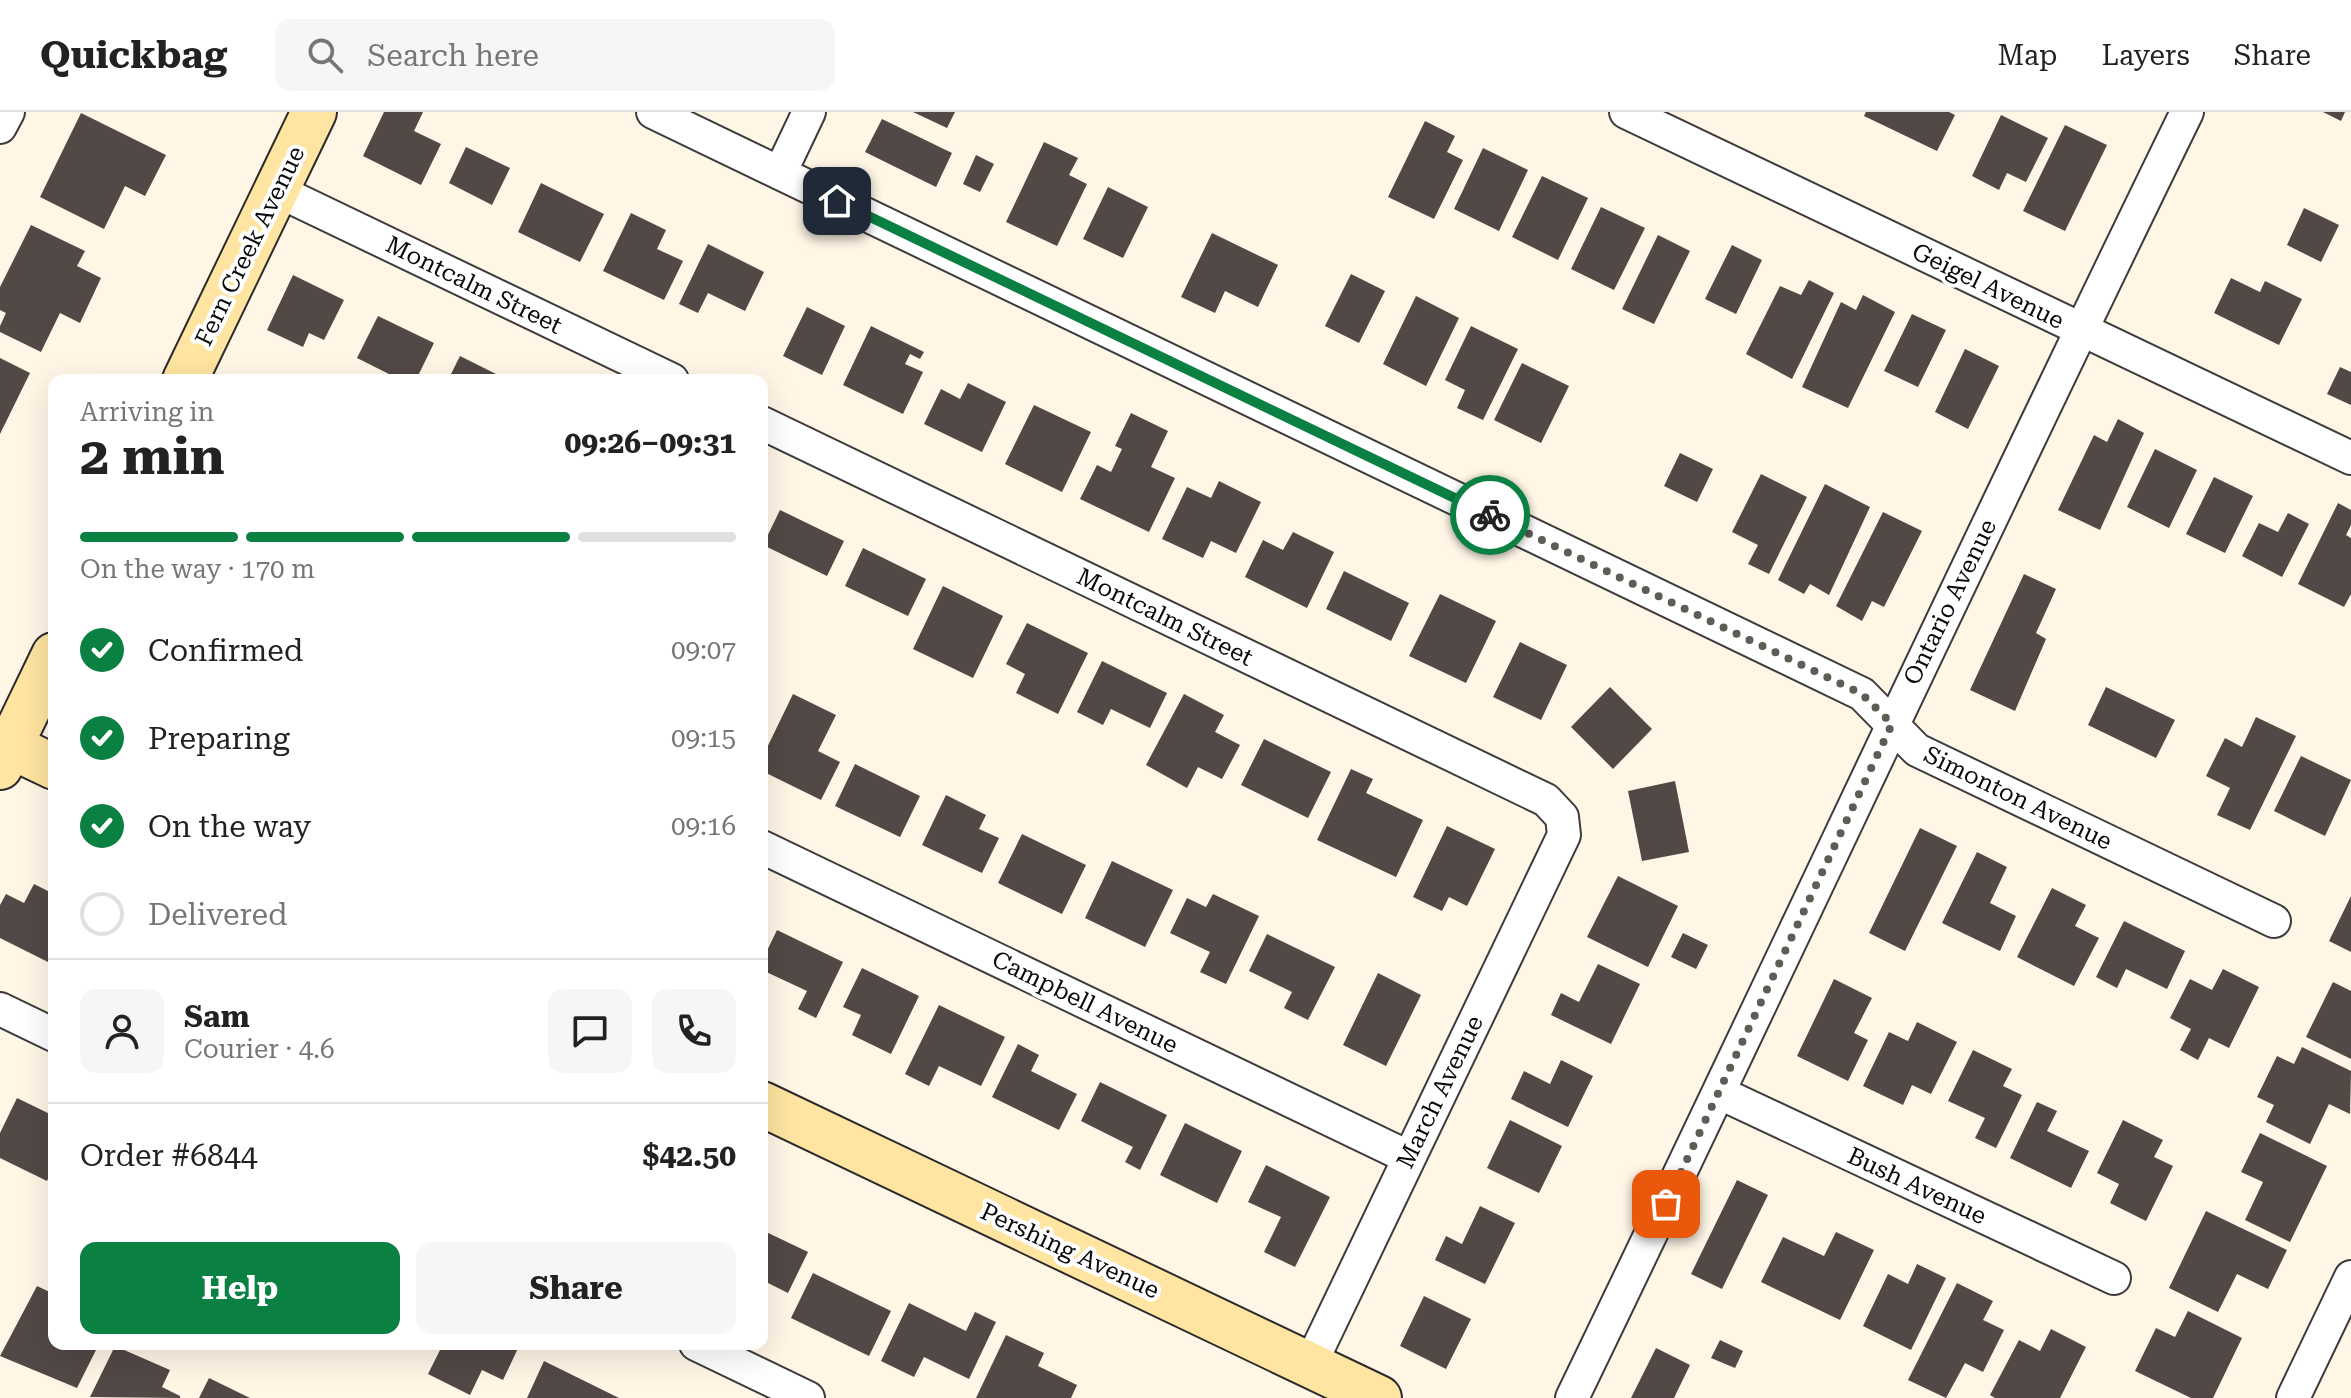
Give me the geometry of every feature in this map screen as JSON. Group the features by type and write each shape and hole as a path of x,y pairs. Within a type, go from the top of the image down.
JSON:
{"street":[{"path":"0,127 8,112"},
{"name":"Fern Creek Avenue","path":"188,374 314,112"},
{"name":"Simonton Avenue","path":"653,112 1862,694 1917,750 2274,921"},
{"path":"780,173 809,112"},
{"name":"Geigel Avenue","path":"1626,112 2351,458"},
{"name":"Ontario Avenue","path":"1572,1398 2187,112"},
{"name":"Montcalm Street","path":"276,190 659,374"},
{"name":"Montcalm Street","path":"768,426 1546,800 1562,817"},
{"path":"48,666 3,751 48,765"},
{"name":"March Avenue","path":"1310,1365 1564,835 1562,817"},
{"name":"Campbell Avenue","path":"768,850 1408,1157"},
{"path":"0,1009 48,1032"},
{"name":"Bush Avenue","path":"1720,1093 2114,1278"},
{"name":"Pershing Avenue","path":"768,1107 1310,1365 1368,1396"},
{"path":"2293,1398 2351,1277"},
{"path":"708,1350 808,1398"}],"building":[{"path":"384,112 423,112 414,131 441,144 421,185 363,156"},
{"path":"913,112 955,112 947,128"},
{"path":"1866,112 1949,112 1955,115 1937,151 1864,116"},
{"path":"2323,112 2345,112 2341,121"},
{"path":"81,113 166,155 145,196 125,186 104,229 40,197"},
{"path":"2001,115 2048,138 2026,182 2007,173 1999,190 1972,176"},
{"path":"882,119 952,153 936,187 865,152"},
{"path":"1425,121 1455,136 1447,152 1463,160 1434,219 1388,197"},
{"path":"2065,125 2107,145 2065,231 2023,211"},
{"path":"1044,142 1078,158 1069,175 1087,184 1057,246 1006,222"},
{"path":"466,147 510,168 492,205 449,183"},
{"path":"1483,148 1528,170 1499,231 1454,209"},
{"path":"976,155 994,164 980,192 963,184"},
{"path":"1542,176 1588,198 1558,260 1512,237"},
{"path":"541,183 604,214 580,262 518,232"},
{"path":"1108,187 1148,207 1123,258 1083,239"},
{"path":"1601,207 1645,228 1614,290 1571,269"},
{"path":"2304,208 2339,225 2321,262 2287,245"},
{"path":"631,213 666,230 657,249 683,261 664,300 603,271"},
{"path":"31,225 85,251 77,266 101,278 80,323 60,313 41,352 0,332 6,313 0,310 0,287"},
{"path":"1212,233 1278,265 1258,307 1225,291 1215,313 1181,297"},
{"path":"1658,235 1690,251 1654,324 1622,309"},
{"path":"708,244 764,272 745,311 708,293 698,313 679,304"},
{"path":"1732,245 1762,260 1736,314 1705,299"},
{"path":"1351,274 1385,291 1359,343 1325,326"},
{"path":"293,275 344,300 324,340 309,333 303,347 267,330"},
{"path":"2231,278 2260,292 2265,281 2302,299 2279,345 2214,313"},
{"path":"1809,280 1834,293 1792,379 1746,354 1780,286 1801,295"},
{"path":"1863,295 1895,312 1848,408 1802,387 1841,302 1856,310"},
{"path":"1416,296 1459,318 1426,386 1383,364"},
{"path":"807,307 845,326 822,375 783,356"},
{"path":"1912,314 1946,330 1918,387 1884,371"},
{"path":"378,316 434,343 419,374 389,374 357,358"},
{"path":"871,326 924,352 920,359 910,354 905,364 923,372 903,414 843,385"},
{"path":"1471,326 1518,349 1483,420 1457,408 1465,390 1445,380"},
{"path":"1965,349 1999,366 1968,429 1935,412"},
{"path":"460,356 496,374 451,374"},
{"path":"0,358 30,373 0,434"},
{"path":"1522,363 1569,386 1541,443 1494,420"},
{"path":"2340,367 2351,372 2351,405 2327,394"},
{"path":"968,383 1006,402 982,452 924,424 941,389 960,399"},
{"path":"1034,405 1091,432 1062,492 1005,464"},
{"path":"1131,413 1168,431 1151,467 1175,478 1149,532 1080,499 1097,465 1111,472 1122,449 1115,446"},
{"path":"2118,419 2144,433 2100,530 2058,510 2094,435 2107,442"},
{"path":"2155,449 2197,470 2169,528 2127,507"},
{"path":"1680,453 1713,469 1697,502 1664,486"},
{"path":"1761,474 1807,497 1769,574 1748,564 1758,545 1732,532"},
{"path":"2214,477 2253,496 2225,553 2186,534"},
{"path":"1219,481 1261,502 1236,553 1211,541 1203,558 1162,539 1187,487 1211,498"},
{"path":"1825,484 1870,507 1829,595 1810,584 1804,594 1778,580"},
{"path":"2338,503 2351,510 2351,525 2346,535 2351,538 2351,594 2344,607 2298,584"},
{"path":"780,510 844,541 827,576 768,547 768,535"},
{"path":"1883,512 1922,531 1884,607 1872,601 1862,621 1836,606"},
{"path":"2288,513 2309,524 2282,577 2242,556 2259,523 2278,532"},
{"path":"1293,532 1334,552 1307,608 1245,577 1263,540 1283,550"},
{"path":"863,548 926,579 908,616 845,586"},
{"path":"1344,571 1409,603 1391,641 1326,609"},
{"path":"2024,574 2056,589 2036,633 2046,639 2015,711 1970,690"},
{"path":"943,586 1003,616 973,678 913,649"},
{"path":"1440,594 1496,621 1466,683 1409,656"},
{"path":"1027,623 1088,653 1058,714 1016,693 1025,674 1006,664"},
{"path":"1520,642 1567,665 1541,720 1493,697"},
{"path":"1102,661 1167,693 1150,728 1111,709 1103,725 1077,712"},
{"path":"1610,687 1652,729 1613,769 1571,727"},
{"path":"2106,687 2175,720 2156,758 2088,725"},
{"path":"793,694 836,715 818,751 840,762 821,800 768,774 768,746"},
{"path":"1184,694 1224,715 1215,732 1240,745 1222,779 1198,767 1187,788 1146,765"},
{"path":"2256,717 2296,736 2250,830 2217,815 2230,788 2206,776 2225,738 2242,747"},
{"path":"1264,739 1331,772 1308,818 1241,785"},
{"path":"2301,756 2351,780 2325,836 2274,811"},
{"path":"855,764 920,796 900,837 835,806"},
{"path":"1351,769 1373,779 1366,793 1423,820 1396,877 1317,840"},
{"path":"1675,781 1689,852 1642,861 1628,791"},
{"path":"946,795 986,815 979,829 999,838 982,873 922,845"},
{"path":"1447,826 1495,849 1467,906 1449,897 1442,911 1413,897"},
{"path":"1920,828 1957,846 1905,951 1869,933"},
{"path":"1022,834 1086,865 1062,914 998,883"},
{"path":"1977,852 2007,867 1990,903 2016,916 2000,951 1942,923"},
{"path":"1112,861 1173,890 1145,947 1085,918"},
{"path":"1618,876 1678,906 1648,967 1587,937"},
{"path":"34,884 48,891 48,962 0,938 0,905 6,894 24,903"},
{"path":"2052,888 2086,905 2075,926 2099,938 2074,986 2017,957"},
{"path":"1213,894 1259,916 1226,984 1200,972 1210,952 1170,933 1187,898 1206,907"},
{"path":"2351,896 2351,952 2329,941"},
{"path":"2124,921 2185,951 2167,989 2126,969 2117,988 2096,977"},
{"path":"777,930 843,962 816,1018 798,1009 807,991 768,973 768,949"},
{"path":"1683,933 1708,945 1696,969 1671,957"},
{"path":"1267,934 1335,967 1308,1020 1284,1008 1292,992 1249,971"},
{"path":"1598,964 1640,984 1611,1044 1551,1015 1561,993 1579,1002"},
{"path":"862,968 919,996 891,1054 852,1035 861,1015 843,1007"},
{"path":"2223,969 2259,987 2229,1048 2209,1038 2198,1060 2180,1050 2191,1029 2170,1018 2190,979 2212,990"},
{"path":"1378,973 1421,995 1386,1066 1343,1045"},
{"path":"1834,979 1872,998 1854,1033 1868,1040 1848,1081 1797,1056"},
{"path":"2333,982 2351,991 2351,1059 2306,1037"},
{"path":"939,1005 1005,1037 981,1086 939,1066 929,1086 905,1074"},
{"path":"1917,1022 1957,1042 1931,1094 1912,1085 1903,1105 1863,1086 1889,1032 1908,1041"},
{"path":"1018,1044 1039,1055 1031,1071 1077,1094 1059,1130 992,1097"},
{"path":"2302,1047 2351,1071 2350,1114 2329,1104 2310,1144 2266,1122 2274,1105 2257,1097 2277,1056 2294,1064"},
{"path":"1973,1050 2012,1069 2003,1086 2022,1095 1996,1148 1975,1138 1985,1118 1948,1101"},
{"path":"1561,1060 1593,1076 1568,1127 1511,1099 1524,1071 1550,1084"},
{"path":"1100,1082 1167,1115 1140,1170 1125,1162 1133,1147 1081,1121"},
{"path":"17,1098 48,1113 47,1181 0,1158 0,1133"},
{"path":"2037,1102 2057,1111 2047,1131 2089,1151 2071,1188 2010,1158"},
{"path":"1510,1120 1562,1146 1539,1193 1487,1168"},
{"path":"2123,1120 2163,1140 2154,1157 2173,1166 2146,1221 2110,1203 2119,1184 2097,1173"},
{"path":"1185,1123 1242,1151 1217,1203 1160,1175"},
{"path":"2260,1133 2327,1166 2290,1242 2245,1220 2263,1182 2241,1172"},
{"path":"1266,1165 1330,1197 1295,1267 1264,1252 1281,1217 1248,1202"},
{"path":"1737,1180 1768,1195 1722,1289 1691,1274"},
{"path":"1480,1206 1515,1223 1485,1284 1435,1260 1446,1236 1462,1244"},
{"path":"2206,1211 2287,1250 2268,1289 2237,1274 2218,1312 2169,1288"},
{"path":"1836,1232 1874,1250 1840,1320 1761,1282 1783,1237 1824,1256"},
{"path":"768,1233 808,1252 788,1293 768,1283"},
{"path":"1917,1264 1946,1278 1911,1350 1863,1326 1888,1274 1908,1284"},
{"path":"813,1273 891,1311 869,1356 791,1318"},
{"path":"1957,1283 1993,1301 1983,1320 2004,1330 1983,1372 1965,1363 1946,1398 1908,1380"},
{"path":"37,1286 48,1291 48,1350 96,1350 77,1388 0,1356"},
{"path":"1424,1296 1471,1319 1446,1369 1400,1346"},
{"path":"909,1303 966,1331 975,1312 996,1322 969,1379 924,1357 914,1377 881,1361"},
{"path":"2188,1311 2242,1338 2213,1398 2191,1398 2135,1371 2156,1328 2175,1337"},
{"path":"2051,1329 2086,1347 2060,1398 1995,1398 1990,1395 2019,1340 2040,1351"},
{"path":"1006,1335 1044,1353 1038,1366 1077,1385 1071,1398 976,1398"},
{"path":"1720,1340 1743,1351 1735,1368 1711,1358"},
{"path":"1656,1348 1690,1365 1674,1398 1631,1398"},
{"path":"113,1350 124,1350 170,1370 162,1387 180,1398 90,1397"},
{"path":"440,1350 517,1350 503,1380 482,1370 470,1395 428,1374"},
{"path":"544,1361 619,1398 527,1398"},
{"path":"209,1378 250,1398 199,1398"}],"way so far":[{"path":"1490,515 1862,694 1892,724 1666,1204"}],"route":[{"path":"837,201 1490,515"}]}
